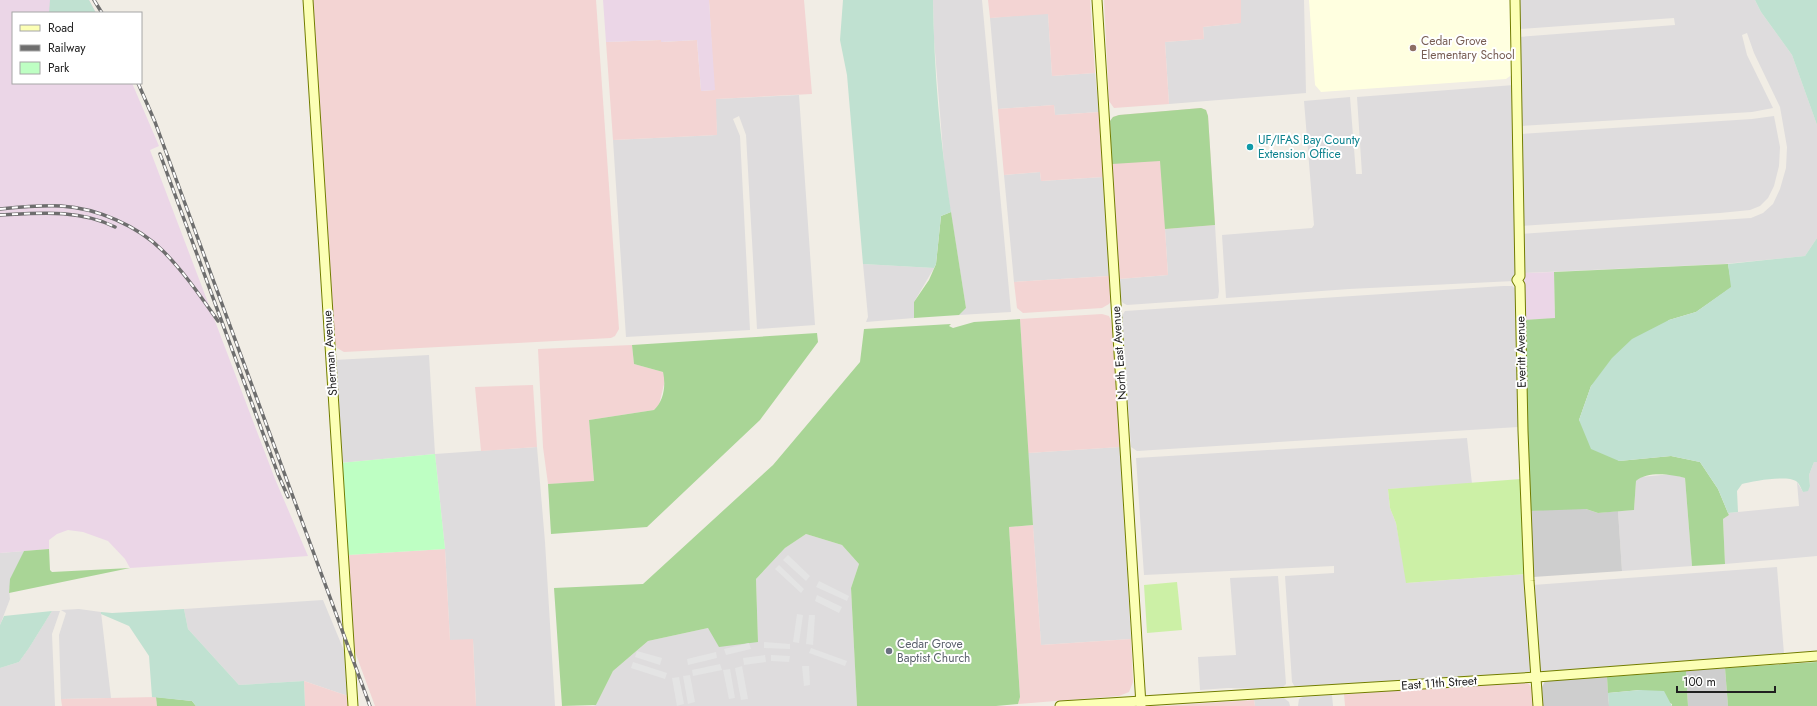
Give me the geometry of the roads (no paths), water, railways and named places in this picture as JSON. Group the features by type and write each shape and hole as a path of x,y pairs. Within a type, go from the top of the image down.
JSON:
{"main road":[{"name":"Sherman Avenue","path":"308,0 353,706"},
{"name":"North East Avenue","path":"1097,0 1141,703"},
{"name":"Everitt Avenue","path":"1515,0 1520,276 1517,280 1520,284 1523,439 1538,706"},
{"name":"East 11th Street","path":"1060,706 1141,703 1817,656"}],"railway":[{"path":"94,0 101,12"},
{"path":"138,84 155,122 370,706"},
{"path":"160,154 278,474 288,497"},
{"path":"0,209 46,206 75,207 89,210 129,226 153,242 171,259 218,321"},
{"path":"0,215 44,213 73,215 87,217 115,227"}],"place":[{"name":"Cedar Grove Elementary School","path":"1413,48"},
{"name":"UF/IFAS Bay County Extension Office","path":"1250,147"},
{"name":"Cedar Grove Baptist Church","path":"889,651"}]}
